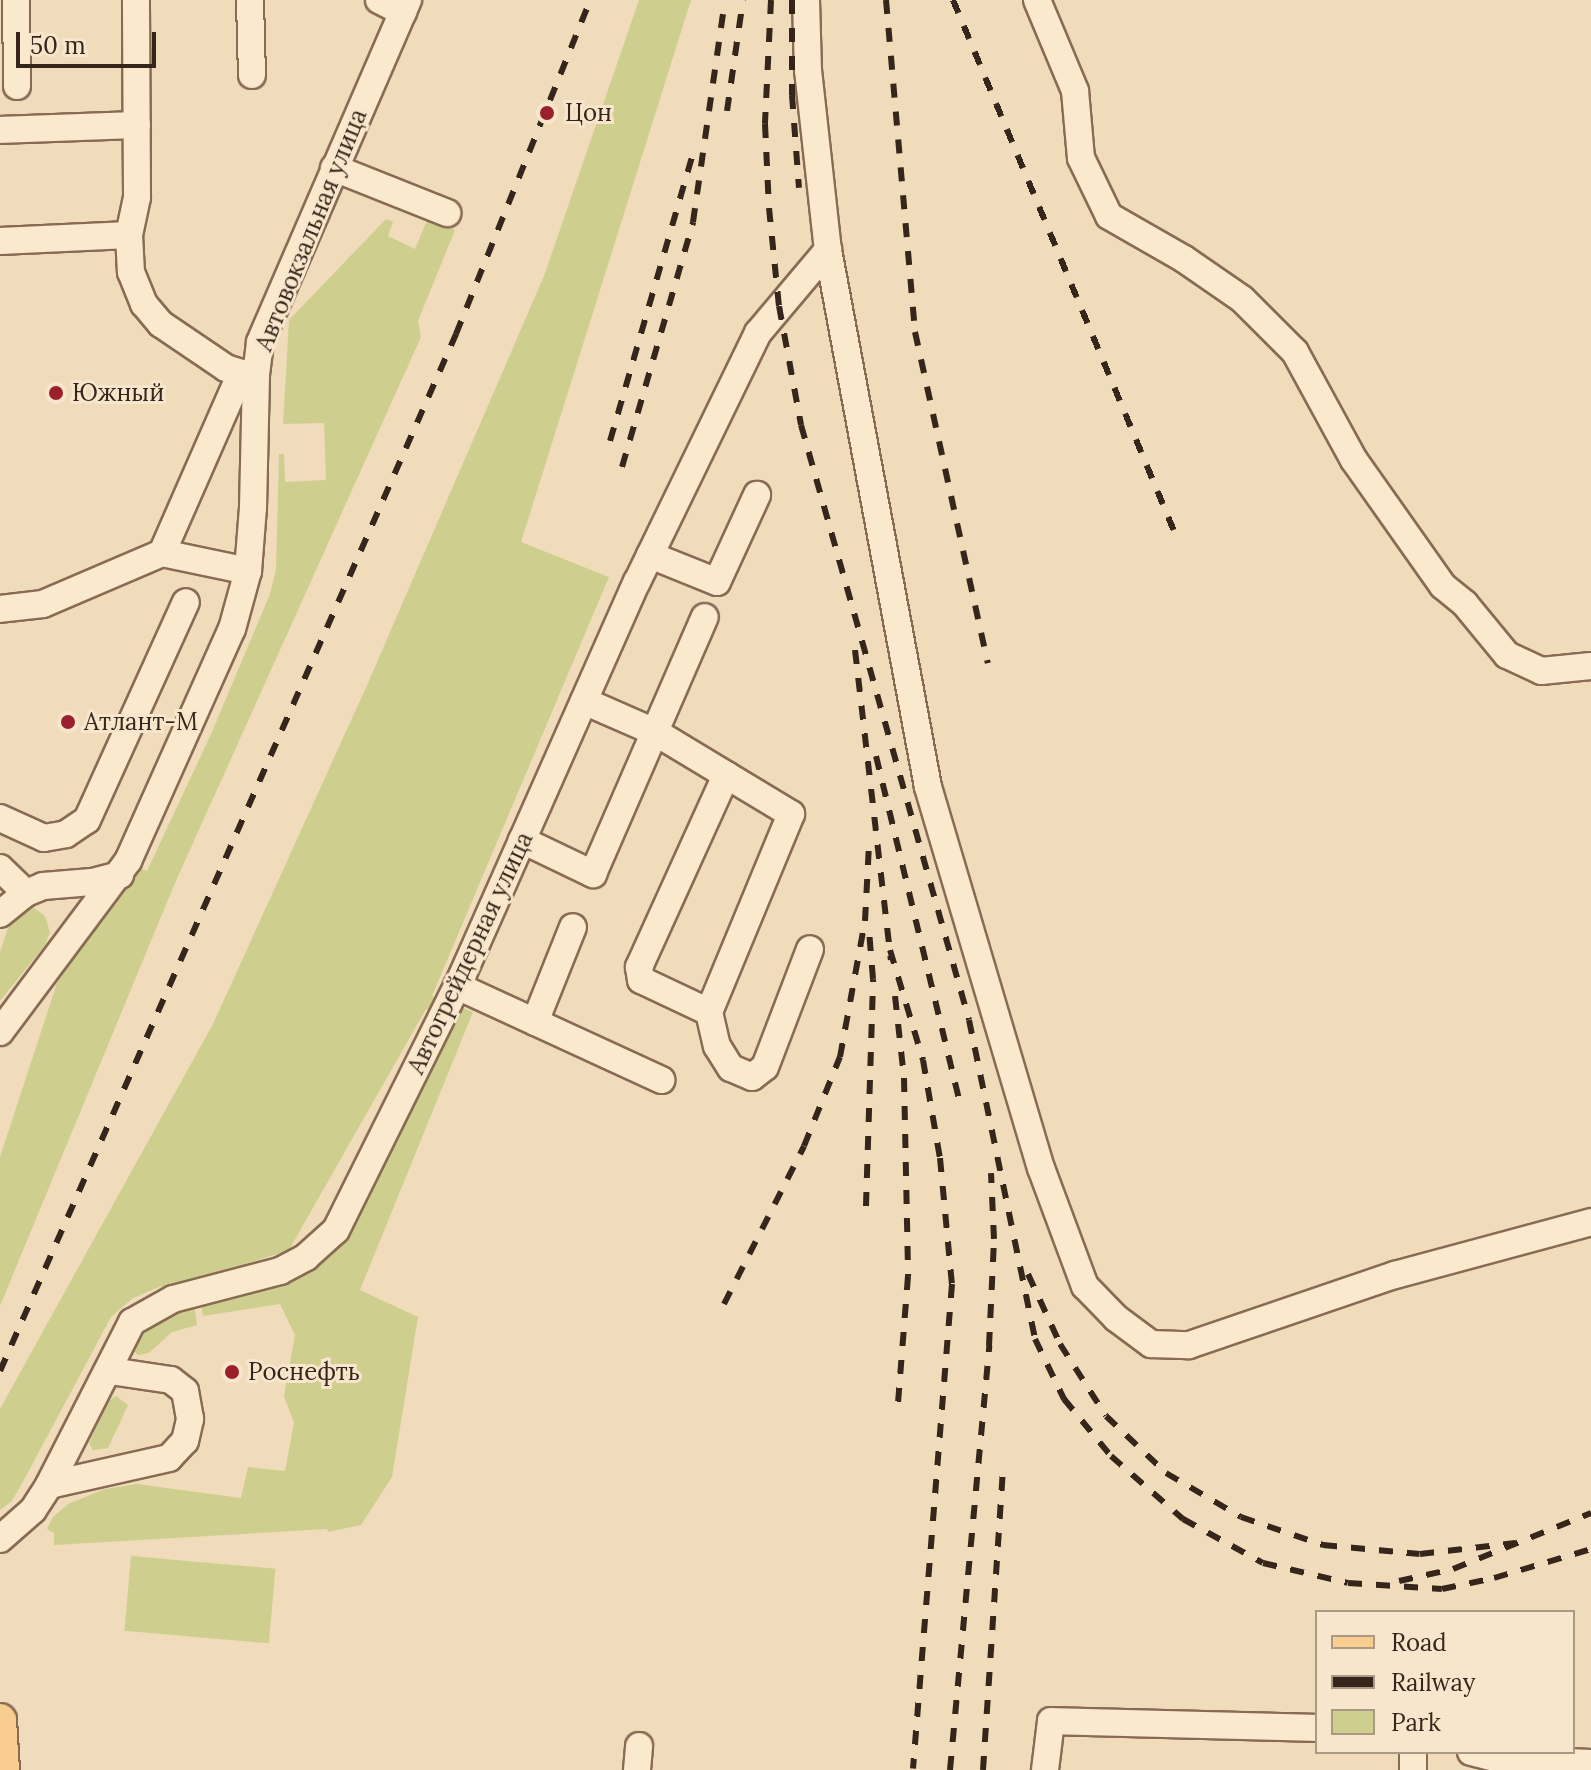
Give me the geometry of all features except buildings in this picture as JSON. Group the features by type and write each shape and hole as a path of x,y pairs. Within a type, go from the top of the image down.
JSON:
{"main road":[{"path":"0,1720 3,1770"}],"street":[{"path":"16,0 17,86"},
{"path":"136,0 137,197 129,235 131,272 144,304 161,324 226,368 248,374 162,553"},
{"path":"250,0 252,75"},
{"path":"379,0 406,6"},
{"path":"806,0 808,70 828,250 928,787 1041,1168 1085,1286 1116,1318 1151,1344 1189,1345 1395,1275 1591,1222"},
{"path":"1037,0 1075,91 1081,158 1109,216 1184,259 1242,299 1295,352 1354,460 1443,586 1465,604 1507,655 1541,671 1591,666"},
{"name":"Автовокзальная улица","path":"0,1032 120,875 232,629 248,571 253,508 248,374 406,6"},
{"path":"0,130 137,125"},
{"path":"334,168 447,213"},
{"path":"0,241 129,235"},
{"name":"Автогрейдерная улица","path":"0,1539 33,1510 49,1485 110,1371 132,1322 173,1299 280,1271 306,1257 336,1230 457,986 650,555 758,333 828,250"},
{"path":"650,555 717,582 757,495"},
{"path":"0,609 43,604 162,553 248,571"},
{"path":"0,818 44,838 66,834 87,820 186,602"},
{"path":"522,840 593,874 705,617"},
{"path":"584,701 655,732 791,814 709,1012 717,1046 731,1068 752,1077 765,1067 810,949"},
{"path":"709,1012 641,980 639,967 726,775"},
{"path":"0,868 26,893"},
{"path":"0,914 26,893 43,886 92,882 120,875"},
{"path":"535,1022 573,927"},
{"path":"457,986 661,1080"},
{"path":"49,1485 169,1458 185,1441 190,1419 185,1391 171,1380 110,1371"},
{"path":"1045,1770 1051,1721 1315,1728"},
{"path":"1479,1754 1499,1759 1591,1763"}],"green space":[{"path":"639,0 691,0 521,542 609,577 432,996 473,1012 360,1290 418,1317 392,1477 361,1525 328,1532 327,1529 54,1545 54,1533 47,1529 53,1517 68,1504 105,1489 137,1484 241,1498 248,1467 285,1471 294,1423 284,1396 295,1335 280,1304 203,1316 201,1304 294,1279 343,1239 445,1020 426,1009 289,1250 209,1276 159,1287 133,1298 111,1317 12,1501 0,1510 0,1409 213,1024 368,683 544,276"},
{"path":"428,218 455,230 418,321 421,337 175,883 0,1306 0,1157 59,977 138,868 147,871 212,732 270,594 276,570 279,454 284,454 285,482 326,480 324,423 283,424 289,320 386,219 393,222 388,236 415,249"},
{"path":"29,904 45,916 50,932 45,945 0,1001 0,952 14,910"},
{"path":"194,1303 197,1325 172,1332 149,1353 138,1355 133,1351 134,1343 149,1329"},
{"path":"116,1396 128,1405 108,1448 93,1450 89,1443 107,1402"},
{"path":"131,1556 275,1569 269,1643 124,1631"}],"railway":[{"path":"0,1371 456,334 590,0"},
{"path":"622,467 693,222 725,0"},
{"path":"727,111 743,0"},
{"path":"771,0 765,124 769,208 779,306 801,425 969,1020 1035,1339 1064,1399 1111,1456 1183,1519 1263,1563 1348,1583 1442,1589 1494,1578 1591,1549"},
{"path":"792,0 792,95 799,188"},
{"path":"886,0 915,332 988,663"},
{"path":"953,0 1174,531"},
{"path":"610,441 693,153"},
{"path":"855,650 891,960"},
{"path":"876,756 959,1098"},
{"path":"724,1304 804,1146 840,1057 865,921 869,845"},
{"path":"866,1206 873,979 869,930"},
{"path":"890,950 923,1060 940,1158 952,1284 913,1768"},
{"path":"895,996 904,1078 908,1276 898,1404"},
{"path":"950,1770 989,1346 994,1239 991,1173"},
{"path":"1028,1274 1060,1344 1106,1416 1166,1473 1241,1517 1323,1545 1420,1554 1515,1543"},
{"path":"983,1770 1003,1468"},
{"path":"1399,1581 1453,1569 1591,1513"}],"place":[{"name":"Цон","path":"547,113"},
{"name":"Южный","path":"56,393"},
{"name":"Атлант-М","path":"68,722"},
{"name":"Роснефть","path":"232,1372"}]}
